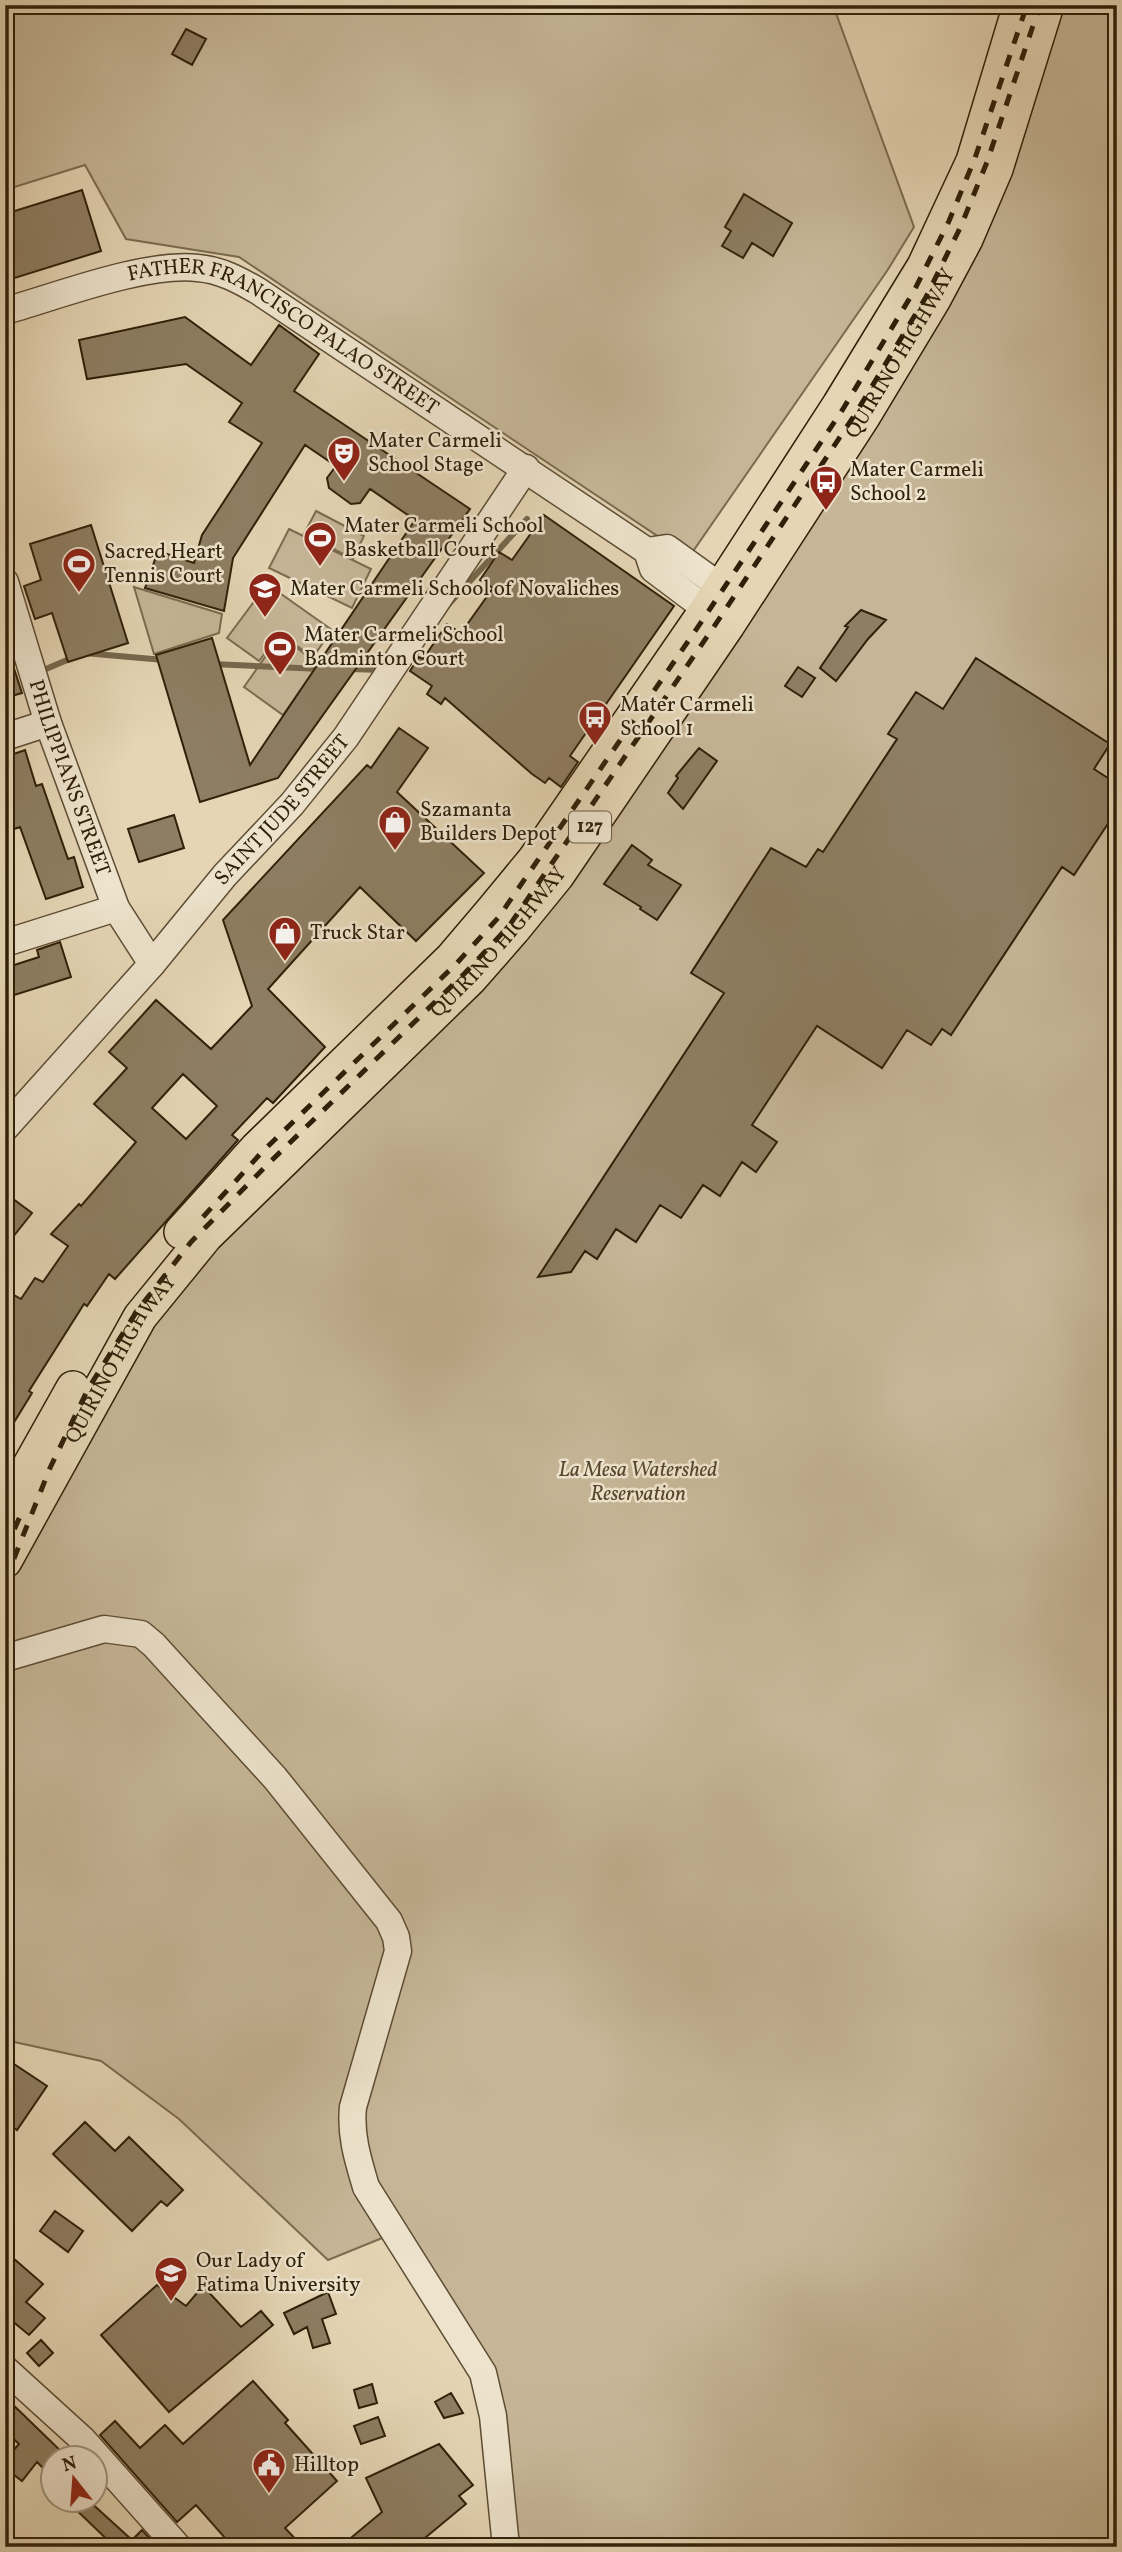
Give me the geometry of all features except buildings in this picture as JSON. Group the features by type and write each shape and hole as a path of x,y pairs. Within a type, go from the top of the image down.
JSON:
{"main road":[{"name":"QUIRINO HIGHWAY","path":"5,1561 140,1317 206,1236 471,978 557,877 724,606 934,246 973,161 1020,5"},
{"name":"QUIRINO HIGHWAY","path":"5,1509 102,1338 141,1280 256,1149 452,958 492,911 541,850 863,417 934,299 966,239 996,169 1047,5"}],"street":[{"name":"FATHER FRANCISCO PALAO STREET","path":"5,311 158,269 198,268 231,275 258,290 647,551 667,548 724,606"},
{"name":"SAINT JUDE STREET","path":"5,1128 152,964 225,875 292,804 346,737 526,468"},
{"name":"PHILIPPIANS STREET","path":"5,582 48,723 116,908 152,964"},
{"path":"5,737 48,723"},
{"path":"5,943 116,908"},
{"path":"5,1658 104,1629 141,1634 155,1645 275,1778 390,1921 398,1951 353,2107 351,2127 366,2187 483,2374 494,2416 506,2547"},
{"path":"5,2369 82,2439 178,2547"}],"green space":[{"path":"5,5 833,5 914,227 887,271 689,557 239,257 126,239 85,165 5,190"},
{"name":"La Mesa Watershed Reservation","path":"1047,5 1117,5 1117,2547 516,2547 464,2344 392,2234 328,2260 179,2119 101,2061 5,2040 5,1561 121,1347 728,625"},
{"path":"316,511 364,536 353,559 304,534"},
{"name":"Mater Carmeli School Basketball Court","path":"289,529 371,569 352,608 269,568"},
{"path":"267,584 332,630 313,657 280,634 259,661 227,638"},
{"path":"134,587 222,614 219,633 154,654"},
{"name":"Mater Carmeli School Badminton Court","path":"280,636 319,664 283,715 244,687"}],"waterway":[{"path":"448,605 527,519"},
{"path":"84,653 164,660"},
{"path":"39,672 74,657"},
{"path":"213,664 321,669"},
{"path":"350,669 381,670"}],"railway":[{"path":"203,1217 262,1152 456,964 498,918 702,621 843,409 914,291 949,221 975,158 1027,5"},
{"path":"5,1581 50,1468 88,1389 137,1311 191,1242 465,973 509,926 854,416 926,297 961,226 987,162 1040,5"},
{"path":"5,1551 24,1507"}],"place":[{"name":"Mater Carmeli School Stage","path":"344,483"},
{"name":"Mater Carmeli School 2","path":"826,512"},
{"name":"Mater Carmeli School Basketball Court","path":"320,568"},
{"name":"Sacred Heart Tennis Court","path":"79,594"},
{"name":"Mater Carmeli School of Novaliches","path":"265,619"},
{"name":"Mater Carmeli School Badminton Court","path":"280,677"},
{"name":"Mater Carmeli School 1","path":"595,747"},
{"name":"Szamanta Builders Depot","path":"395,852"},
{"name":"Truck Star","path":"285,963"},
{"name":"Our Lady of Fatima University","path":"171,2303"},
{"name":"Hilltop","path":"269,2495"}]}
